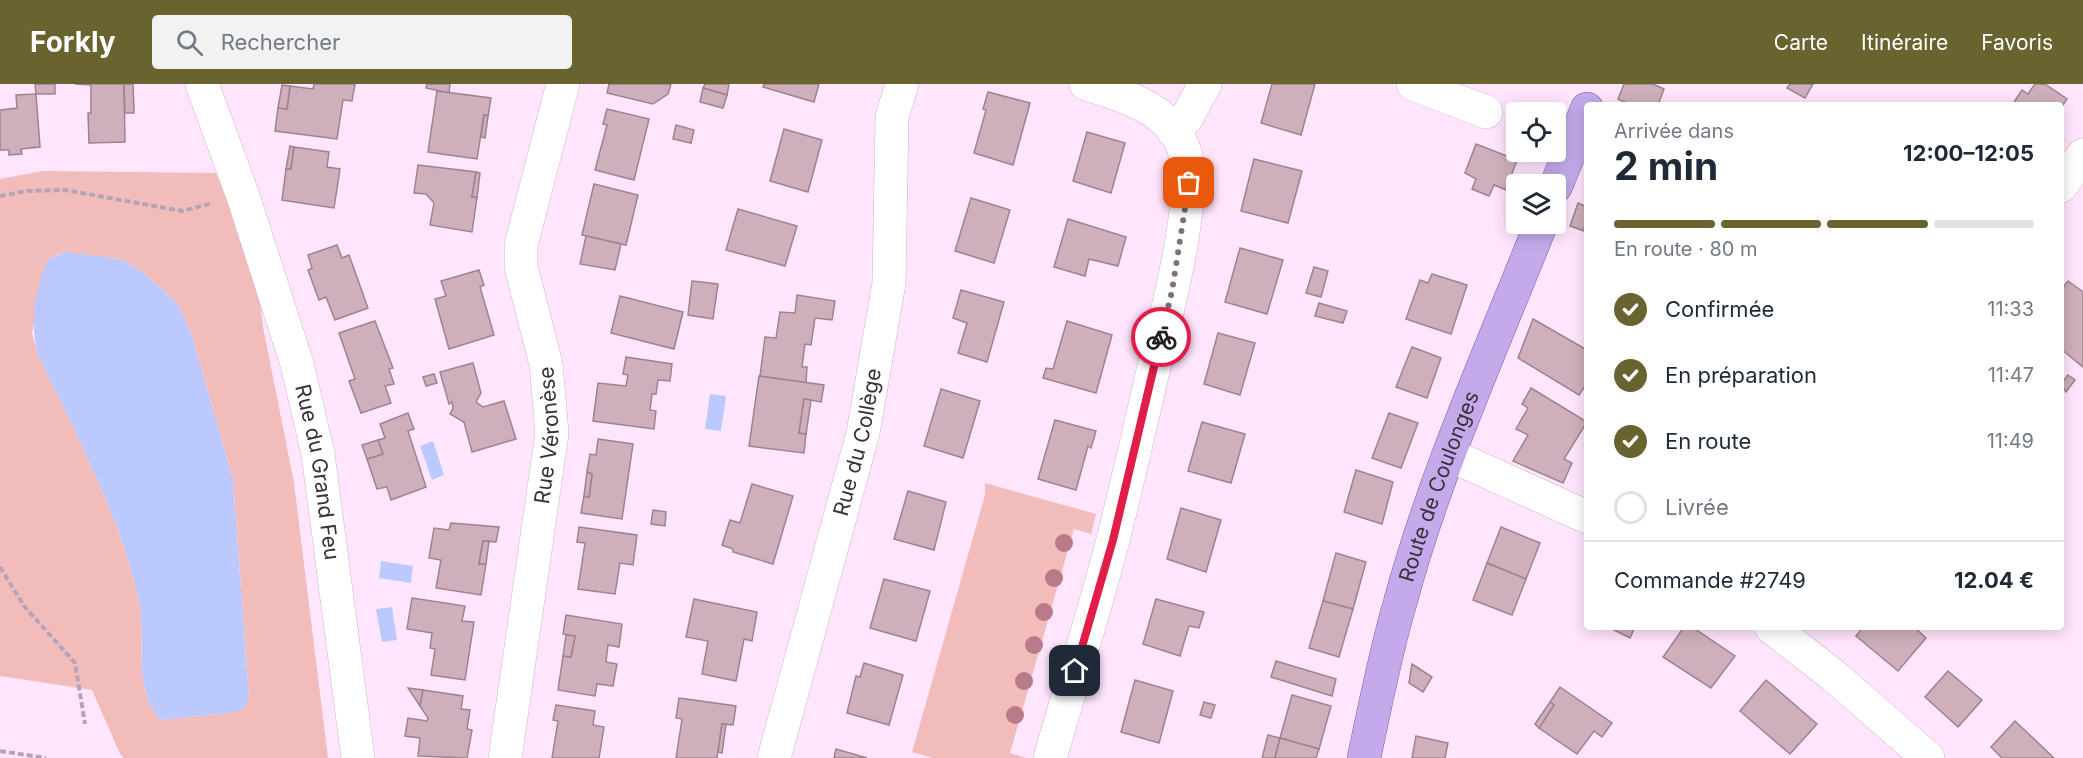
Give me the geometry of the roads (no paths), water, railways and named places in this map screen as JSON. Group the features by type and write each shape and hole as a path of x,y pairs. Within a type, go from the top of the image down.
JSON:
{"main road":[{"path":"1590,102 1597,84"},
{"path":"1561,174 1584,117"},
{"name":"Route de Coulonges","path":"1364,758 1400,601 1450,455 1537,234"}],"street":[{"name":"Rue du Grand Feu","path":"202,84 243,196 297,363 318,454 358,758"},
{"name":"Rue Véronèse","path":"505,758 552,433 546,364 521,267 521,245 563,84"},
{"name":"Rue du Collège","path":"880,84 892,117"},
{"name":"Rue du Collège","path":"774,758 863,433 889,283 892,117 902,84"},
{"path":"1050,758 1113,540 1172,291 1189,183 1185,152 1173,130 1157,112 1129,97 1086,84"},
{"path":"1173,130 1186,119 1205,84"},
{"path":"1413,84 1486,112"},
{"path":"2064,182 2083,155"},
{"path":"1450,455 1584,516"},
{"path":"1775,630 1834,676 1928,758"}],"water":[{"path":"65,252 120,259 138,269 168,294 180,308 192,336 233,480 249,698 243,709 237,712 160,720 151,706 143,676 141,611 129,563 107,502 38,355 35,342 35,306 43,271 48,259"},
{"path":"710,394 726,396 721,431 705,429"},
{"path":"433,441 444,475 432,480 420,446"},
{"path":"381,561 413,566 411,583 379,578"},
{"path":"392,607 397,640 382,642 376,609"}]}
